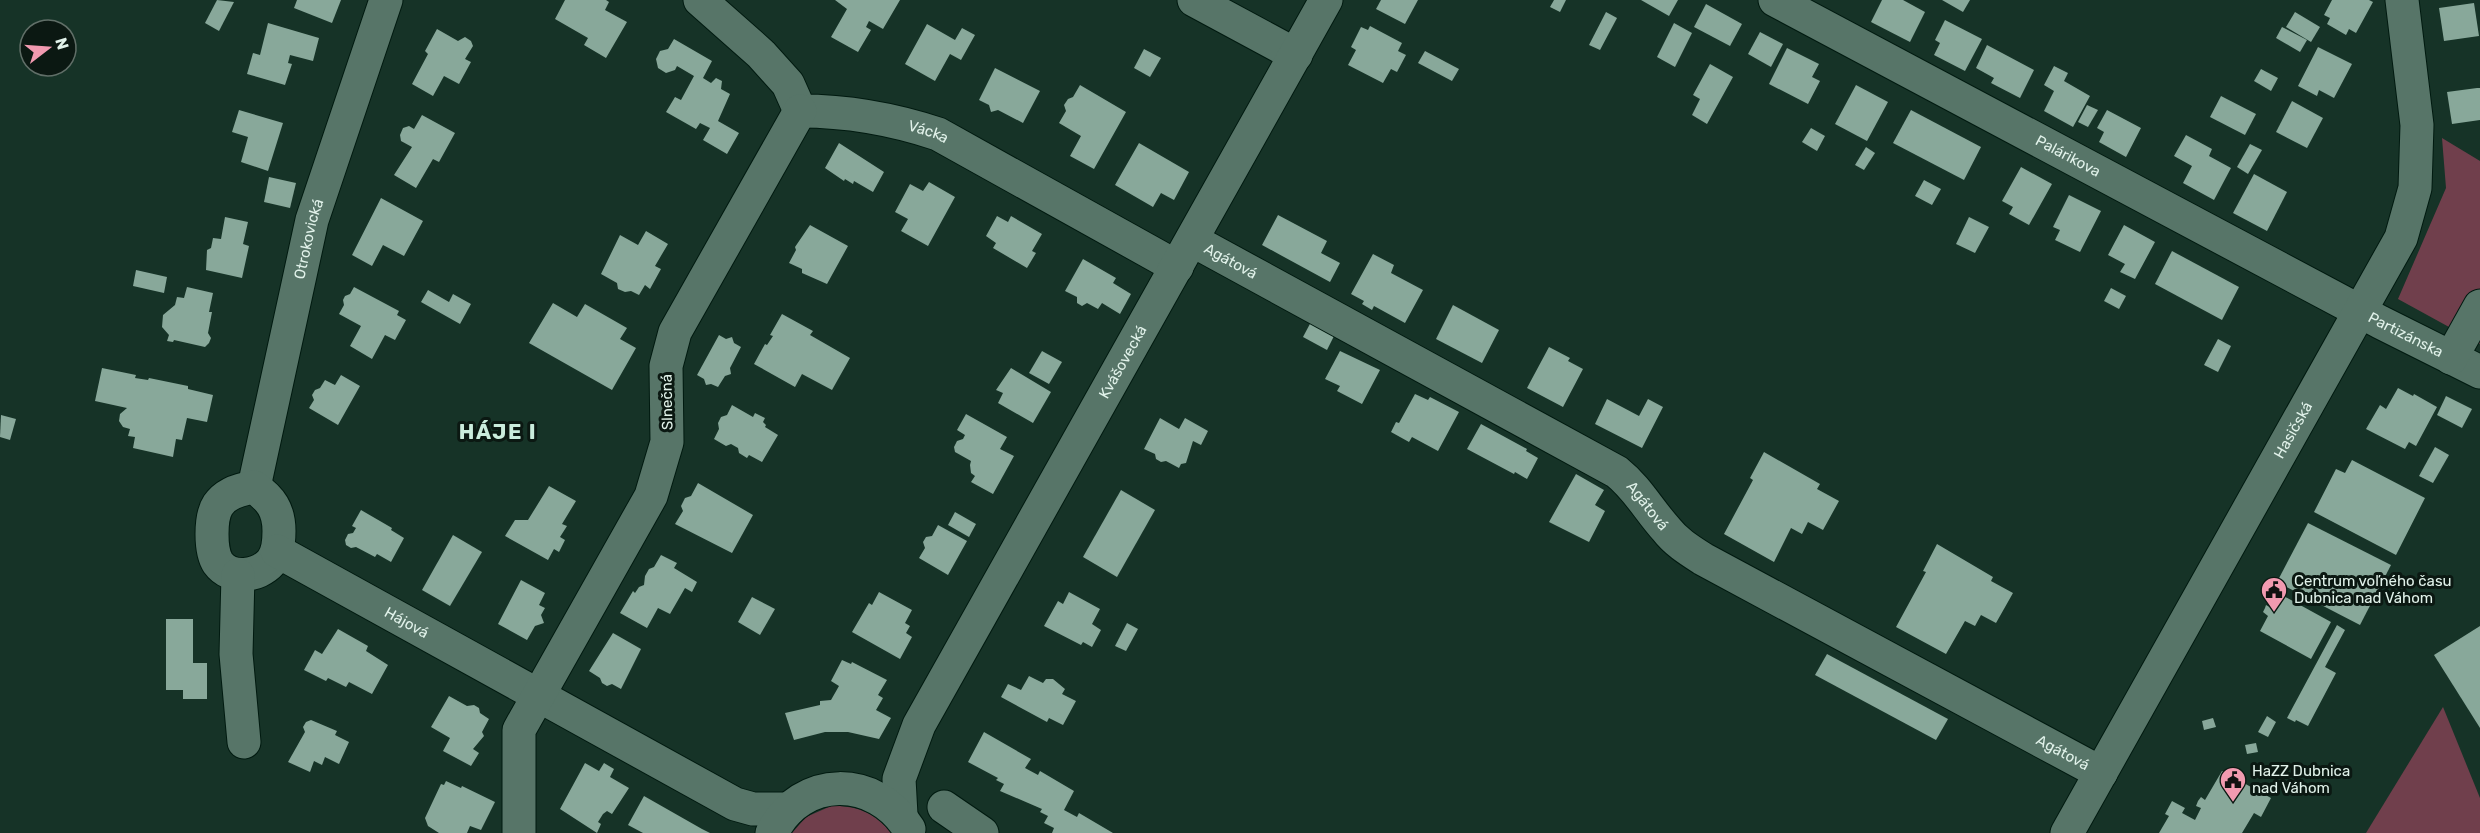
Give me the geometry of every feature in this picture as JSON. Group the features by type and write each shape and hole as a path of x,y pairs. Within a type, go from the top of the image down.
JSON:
{"street":[{"name":"Otrokovická","path":"254,487 312,220 386,0"},
{"path":"700,0 761,54 788,84 800,111"},
{"path":"1194,0 1296,55"},
{"name":"Kvášovecká","path":"906,824 899,779 919,725 1326,0"},
{"name":"Palárikova","path":"1776,0 2360,311"},
{"name":"Hasičská","path":"2067,833 2401,238 2415,188 2417,125 2402,0"},
{"name":"Vácka","path":"800,111 838,111 900,122 938,134 1184,253"},
{"name":"Slnečná","path":"538,695 651,496 668,442 666,366 675,332 800,111"},
{"name":"Agátová","path":"1184,253 1617,471 1642,495 1664,528 1702,559 2101,773"},
{"name":"Partizánska","path":"2451,358 2480,306"},
{"name":"Partizánska","path":"2360,311 2480,372"},
{"path":"254,487 267,496 276,507 279,522 277,551 261,570 246,575 228,572 218,563 211,539 217,506 227,496 240,489 254,487"},
{"name":"Hájová","path":"277,551 735,804 781,821"},
{"path":"238,575 236,654 244,742"},
{"path":"519,833 519,730 538,695"},
{"name":"Kvášovecká","path":"856,789 883,769 919,725"},
{"path":"781,821 809,795 832,788 856,789 880,798 906,824"},
{"name":"Hájová","path":"735,804 754,833"},
{"path":"944,807 982,833"}],"shaded area":[{"path":"2442,138 2480,161 2480,344 2398,299 2446,188"},
{"path":"2443,707 2480,798 2480,833 2366,833"},
{"path":"831,806 849,807 872,815 891,833 792,833 806,817"}],"building":[{"path":"217,0 234,2 219,31 205,23"},
{"path":"297,0 341,0 332,23 294,8"},
{"path":"565,0 606,0 609,2 605,10 627,22 606,58 584,45 588,38 555,19"},
{"path":"835,0 900,0 883,29 869,21 866,27 871,30 858,52 831,37 847,9"},
{"path":"1381,0 1418,0 1405,24 1376,9"},
{"path":"1554,0 1566,0 1560,12 1550,7"},
{"path":"1641,0 1678,0 1669,16"},
{"path":"1882,0 1903,0 1925,12 1910,42 1871,22"},
{"path":"1942,0 1970,0 1963,12"},
{"path":"2332,0 2369,0 2373,2 2356,33 2349,29 2346,35 2327,24 2330,18 2324,15"},
{"path":"2474,3 2479,36 2444,41 2439,8"},
{"path":"1706,4 1742,24 1730,46 1694,27"},
{"path":"1606,12 1617,18 1600,50 1589,45"},
{"path":"2295,12 2320,27 2311,42 2286,27"},
{"path":"1945,20 1982,39 1965,71 1934,55 1940,43 1935,40"},
{"path":"268,23 319,38 313,61 290,55 288,63 292,64 285,85 247,74 253,53 260,55"},
{"path":"1674,23 1692,33 1675,67 1657,57"},
{"path":"927,24 955,40 962,28 975,35 961,60 950,54 935,81 905,64"},
{"path":"1370,26 1402,43 1398,51 1406,55 1397,72 1391,69 1383,83 1348,65 1356,50 1351,47 1361,27 1368,30"},
{"path":"2282,27 2307,40 2300,52 2276,38"},
{"path":"437,29 458,41 465,37 471,41 473,46 465,59 471,62 459,84 444,76 433,96 412,84 428,54 425,51"},
{"path":"1760,32 1783,44 1771,67 1748,54"},
{"path":"674,39 712,61 703,78 711,83 716,78 722,81 721,89 730,94 718,121 739,133 727,154 703,140 710,128 700,123 696,129 666,112 675,97 681,100 694,76 677,66 675,70 666,73 658,68 656,59 660,51 668,49"},
{"path":"1987,45 2034,70 2020,98 1991,83 1994,78 1976,68"},
{"path":"2318,47 2352,64 2334,98 2319,90 2317,96 2298,86"},
{"path":"1787,48 1819,64 1812,77 1820,81 1808,104 1769,84"},
{"path":"1144,49 1161,58 1150,77 1134,68"},
{"path":"1425,51 1459,69 1452,81 1418,63"},
{"path":"1710,64 1733,77 1707,124 1692,115 1700,99 1693,95"},
{"path":"2054,66 2068,73 2064,81 2090,96 2073,127 2044,111 2054,91 2044,85"},
{"path":"995,68 1040,91 1023,123 998,110 991,112 989,105 979,100"},
{"path":"2261,69 2278,78 2271,91 2254,81"},
{"path":"1080,85 1126,112 1094,169 1070,156 1081,136 1059,123 1066,111 1064,105 1068,99 1073,97"},
{"path":"1856,85 1888,102 1867,141 1835,124"},
{"path":"2480,88 2480,120 2452,124 2447,92"},
{"path":"2221,96 2256,114 2245,135 2210,117"},
{"path":"2292,101 2323,118 2307,148 2276,132"},
{"path":"2087,105 2098,110 2088,127 2078,122"},
{"path":"239,110 283,123 268,171 241,162 248,137 232,132"},
{"path":"1911,110 1981,147 1964,180 1893,143"},
{"path":"2107,110 2141,128 2126,157 2099,142 2104,132 2097,128"},
{"path":"422,115 455,133 439,162 433,159 416,188 394,175 412,147 401,141 400,135 403,128 409,126 414,129"},
{"path":"1811,128 1825,136 1817,151 1802,142"},
{"path":"2186,135 2212,149 2209,156 2231,168 2214,200 2183,183 2192,166 2174,156"},
{"path":"839,143 884,172 873,192 854,181 853,184 845,179 844,181 825,168"},
{"path":"1139,143 1189,172 1174,200 1161,193 1153,207 1115,185"},
{"path":"2250,144 2262,150 2248,174 2237,167"},
{"path":"1866,147 1875,153 1864,170 1855,165"},
{"path":"2021,167 2052,184 2029,225 2009,214 2013,207 2002,201"},
{"path":"2254,174 2287,192 2267,231 2233,213"},
{"path":"269,177 296,183 290,208 264,202"},
{"path":"1924,180 1941,189 1932,205 1915,196"},
{"path":"929,182 955,197 928,246 901,231 908,219 895,212 910,184 923,191"},
{"path":"2069,195 2101,211 2080,252 2055,240 2060,230 2053,227"},
{"path":"381,198 423,221 404,256 383,245 372,266 352,255"},
{"path":"1278,215 1327,241 1321,253 1340,263 1330,282 1262,245"},
{"path":"997,216 1008,222 1011,216 1042,234 1032,251 1036,253 1027,268 993,248 996,243 986,236"},
{"path":"225,217 248,222 243,244 249,246 242,278 206,270 207,250 211,248 213,238 221,239"},
{"path":"1969,217 1989,227 1975,253 1956,244"},
{"path":"810,225 848,246 827,284 802,273 802,269 789,263 796,250 795,247"},
{"path":"2124,225 2155,242 2135,279 2120,272 2125,264 2108,255"},
{"path":"646,231 668,244 655,266 661,269 650,289 645,285 639,295 631,291 625,292 618,289 617,283 601,274 620,235 638,245"},
{"path":"2172,251 2239,287 2222,320 2155,284"},
{"path":"1373,254 1394,265 1391,273 1423,290 1405,323 1374,306 1372,310 1362,304 1364,301 1351,294"},
{"path":"1083,259 1116,278 1113,283 1131,294 1120,314 1102,303 1098,309 1087,303 1082,306 1077,303 1077,297 1065,291"},
{"path":"136,270 167,277 164,293 133,286"},
{"path":"187,287 213,293 208,333 211,338 205,347 174,340 173,342 167,341 169,335 162,327 163,315 175,305 177,297 184,298"},
{"path":"354,287 399,311 397,315 406,320 395,340 385,335 372,359 350,346 361,326 339,314 344,305 345,296 350,294"},
{"path":"2111,288 2126,296 2119,309 2104,301"},
{"path":"428,290 449,302 453,294 471,304 460,324 421,302"},
{"path":"553,303 577,317 585,304 627,328 620,339 636,348 612,390 529,343"},
{"path":"1453,305 1499,330 1482,363 1436,339"},
{"path":"782,314 813,331 810,335 850,358 832,390 802,374 795,387 754,364 765,344 767,345 773,336 770,335"},
{"path":"1312,320 1336,332 1327,350 1303,337"},
{"path":"719,335 726,339 732,337 734,343 741,347 730,368 731,374 725,376 718,387 711,384 706,385 704,379 697,375"},
{"path":"2218,339 2231,346 2218,372 2204,365"},
{"path":"1549,347 1570,358 1568,361 1583,369 1563,407 1527,388"},
{"path":"1042,351 1062,362 1049,384 1029,373"},
{"path":"1340,351 1380,370 1362,404 1337,391 1340,386 1325,379"},
{"path":"102,368 136,375 135,378 148,380 149,378 188,386 188,389 213,395 207,422 187,418 182,440 176,439 173,457 133,448 135,437 128,436 130,429 123,427 119,421 120,414 127,408 95,401"},
{"path":"1011,368 1051,392 1033,423 998,403 1003,393 996,390"},
{"path":"341,375 360,386 338,425 309,408 314,400 312,395 315,390 320,388 325,380 335,385"},
{"path":"2398,388 2437,407 2416,446 2409,442 2405,449 2366,429 2380,405 2386,409"},
{"path":"1415,394 1428,400 1430,397 1459,412 1438,451 1412,437 1409,442 1391,432 1396,422 1399,423"},
{"path":"2446,396 2472,409 2462,428 2437,415"},
{"path":"1607,399 1639,416 1648,399 1663,407 1642,448 1595,424"},
{"path":"732,405 753,417 755,413 765,418 763,422 765,427 778,435 762,462 749,455 747,458 739,453 738,448 731,444 726,446 714,439 721,417 727,415"},
{"path":"966,414 1007,437 1000,449 1014,456 993,494 971,482 975,476 971,473 971,461 955,452 954,447 957,441 963,439 965,435 957,430"},
{"path":"1,415 16,419 10,440 0,437"},
{"path":"1160,418 1179,429 1185,418 1208,431 1201,445 1193,441 1186,463 1181,464 1179,468 1166,461 1161,462 1156,459 1155,454 1144,449"},
{"path":"1481,424 1527,449 1526,451 1538,458 1527,479 1467,449"},
{"path":"2435,447 2449,455 2433,483 2419,476"},
{"path":"1764,452 1820,484 1817,489 1839,501 1823,530 1808,522 1802,534 1791,528 1774,562 1724,534 1753,480 1750,478"},
{"path":"2352,460 2425,498 2396,555 2314,512 2336,469 2345,473"},
{"path":"1576,474 1604,490 1595,505 1605,511 1589,542 1549,522"},
{"path":"698,483 753,515 732,553 675,524 683,511 681,506 685,498 691,496"},
{"path":"549,486 576,501 562,524 567,526 560,537 565,540 559,552 554,549 548,560 505,536 515,520 528,520"},
{"path":"1121,490 1155,510 1117,577 1083,557"},
{"path":"361,510 392,528 391,530 404,538 391,562 377,554 375,557 356,547 351,548 346,545 345,540 348,534 353,533 356,528 352,526"},
{"path":"955,512 976,524 969,537 948,525"},
{"path":"2308,523 2391,565 2360,625 2277,582"},
{"path":"938,525 967,541 948,575 919,558 925,548 923,542 926,537 932,536"},
{"path":"453,535 482,552 450,606 422,590"},
{"path":"1937,544 1993,577 1991,581 2013,593 1996,623 1981,615 1975,626 1965,621 1946,654 1896,627 1926,572 1923,571"},
{"path":"661,555 677,563 674,568 697,582 692,592 685,588 670,614 658,608 647,628 620,613 633,591 635,593 639,587 644,585 645,576"},
{"path":"521,580 545,593 539,605 545,608 541,615 544,623 535,626 527,640 498,624"},
{"path":"879,592 912,610 905,623 910,626 906,633 912,637 900,659 852,632 869,603 872,605"},
{"path":"1069,592 1100,609 1092,624 1101,630 1092,647 1083,642 1081,645 1044,626 1058,601 1063,604"},
{"path":"2280,594 2331,622 2311,659 2260,631 2268,616 2263,612 2266,605 2273,609"},
{"path":"752,597 775,609 760,635 738,622"},
{"path":"166,619 193,619 193,663 207,663 207,699 183,699 183,690 166,690"},
{"path":"1127,623 1138,629 1126,651 1115,646"},
{"path":"2337,625 2345,630 2325,667 2336,673 2308,726 2296,720 2295,722 2287,718"},
{"path":"2480,626 2480,728 2434,655"},
{"path":"338,629 368,646 366,651 388,665 372,694 349,682 346,687 328,678 326,681 304,670 315,650 322,654"},
{"path":"613,633 641,649 621,689 612,684 607,686 589,671"},
{"path":"1827,654 1948,719 1936,740 1815,675"},
{"path":"842,660 851,664 852,662 887,680 878,695 883,698 876,710 891,718 879,739 848,732 825,732 794,740 785,713 820,705 820,701 831,700 839,686 831,681"},
{"path":"1029,676 1043,683 1046,679 1053,679 1065,689 1062,694 1076,701 1063,725 1049,718 1047,722 1001,697 1008,684 1021,690"},
{"path":"449,696 467,706 474,705 489,719 482,732 484,736 473,749 479,753 471,766 443,751 450,738 431,727"},
{"path":"2267,716 2276,722 2268,737 2258,732"},
{"path":"2213,718 2216,727 2204,730 2202,721"},
{"path":"311,720 337,731 335,735 349,742 339,764 325,757 322,765 314,761 310,772 288,762 305,732 303,727"},
{"path":"984,732 1031,759 1025,768 1038,775 1040,771 1074,791 1064,810 1077,817 1079,813 1113,833 1052,833 1054,828 1044,823 1048,816 1040,812 1042,809 1000,791 1004,784 996,780 998,778 968,762"},
{"path":"2256,743 2258,752 2247,754 2245,745"},
{"path":"585,763 599,771 604,763 614,769 610,777 629,788 612,814 607,811 603,814 598,822 601,824 597,833 560,809"},
{"name":"HaZZ Dubnica nad Váhom","path":"2222,771 2271,798 2261,817 2254,813 2242,833 2159,833 2169,816 2165,814 2172,801 2185,808 2182,813 2195,820 2201,808 2196,806 2198,801 2201,797 2205,800"},
{"path":"446,781 495,802 481,830 470,826 467,833 439,833 428,826 425,818 441,784 444,785"},
{"path":"644,796 710,833 643,833 628,825"}],"place":[{"name":"Centrum voľného času Dubnica nad Váhom","path":"2274,613"},
{"name":"HaZZ Dubnica nad Váhom","path":"2233,803"}],"district":[{"name":"HÁJE I","path":"498,431"}]}
